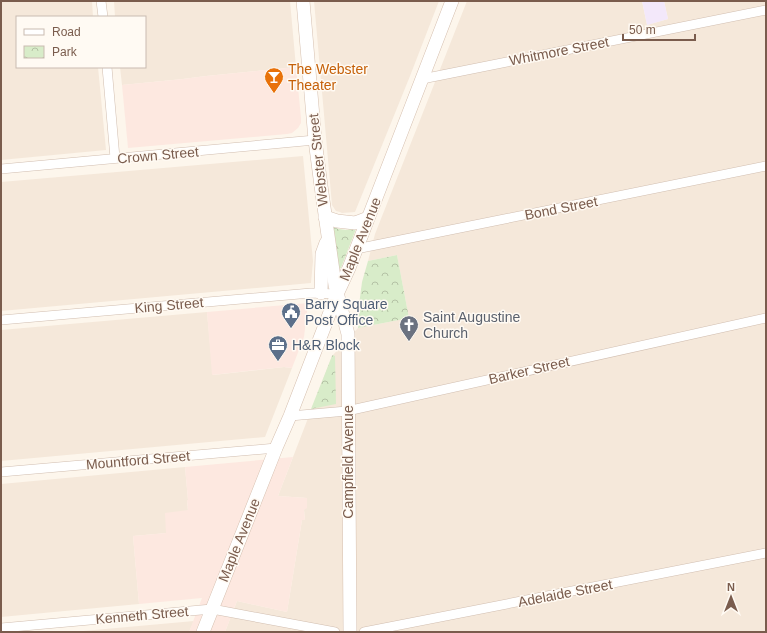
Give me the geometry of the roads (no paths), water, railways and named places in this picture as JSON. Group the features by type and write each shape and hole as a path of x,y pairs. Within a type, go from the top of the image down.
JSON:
{"main road":[{"name":"Webster Street","path":"303,1 315,140 337,294"},
{"name":"Maple Avenue","path":"203,632 290,416 337,294 347,274 452,1"},
{"path":"325,217 337,222 355,223 368,218"},
{"path":"321,293 322,254 328,238"},
{"name":"Campfield Avenue","path":"337,294 348,334 350,632"}],"street":[{"path":"101,1 102,16"},
{"name":"Whitmore Street","path":"422,79 766,10"},
{"path":"107,68 115,158"},
{"name":"Crown Street","path":"1,169 315,140"},
{"name":"Bond Street","path":"356,249 766,166"},
{"name":"King Street","path":"1,320 267,296 312,293 337,294"},
{"name":"Barker Street","path":"290,416 348,411 766,318"},
{"name":"Mountford Street","path":"1,472 276,448"},
{"name":"Adelaide Street","path":"364,632 766,553"},
{"path":"212,609 335,632"},
{"name":"Kenneth Street","path":"1,628 212,609"}],"place":[{"name":"The Webster Theater","path":"274,94"},
{"name":"Barry Square Post Office","path":"291,329"},
{"name":"Saint Augustine Church","path":"409,342"},
{"name":"H&R Block","path":"278,362"}]}
